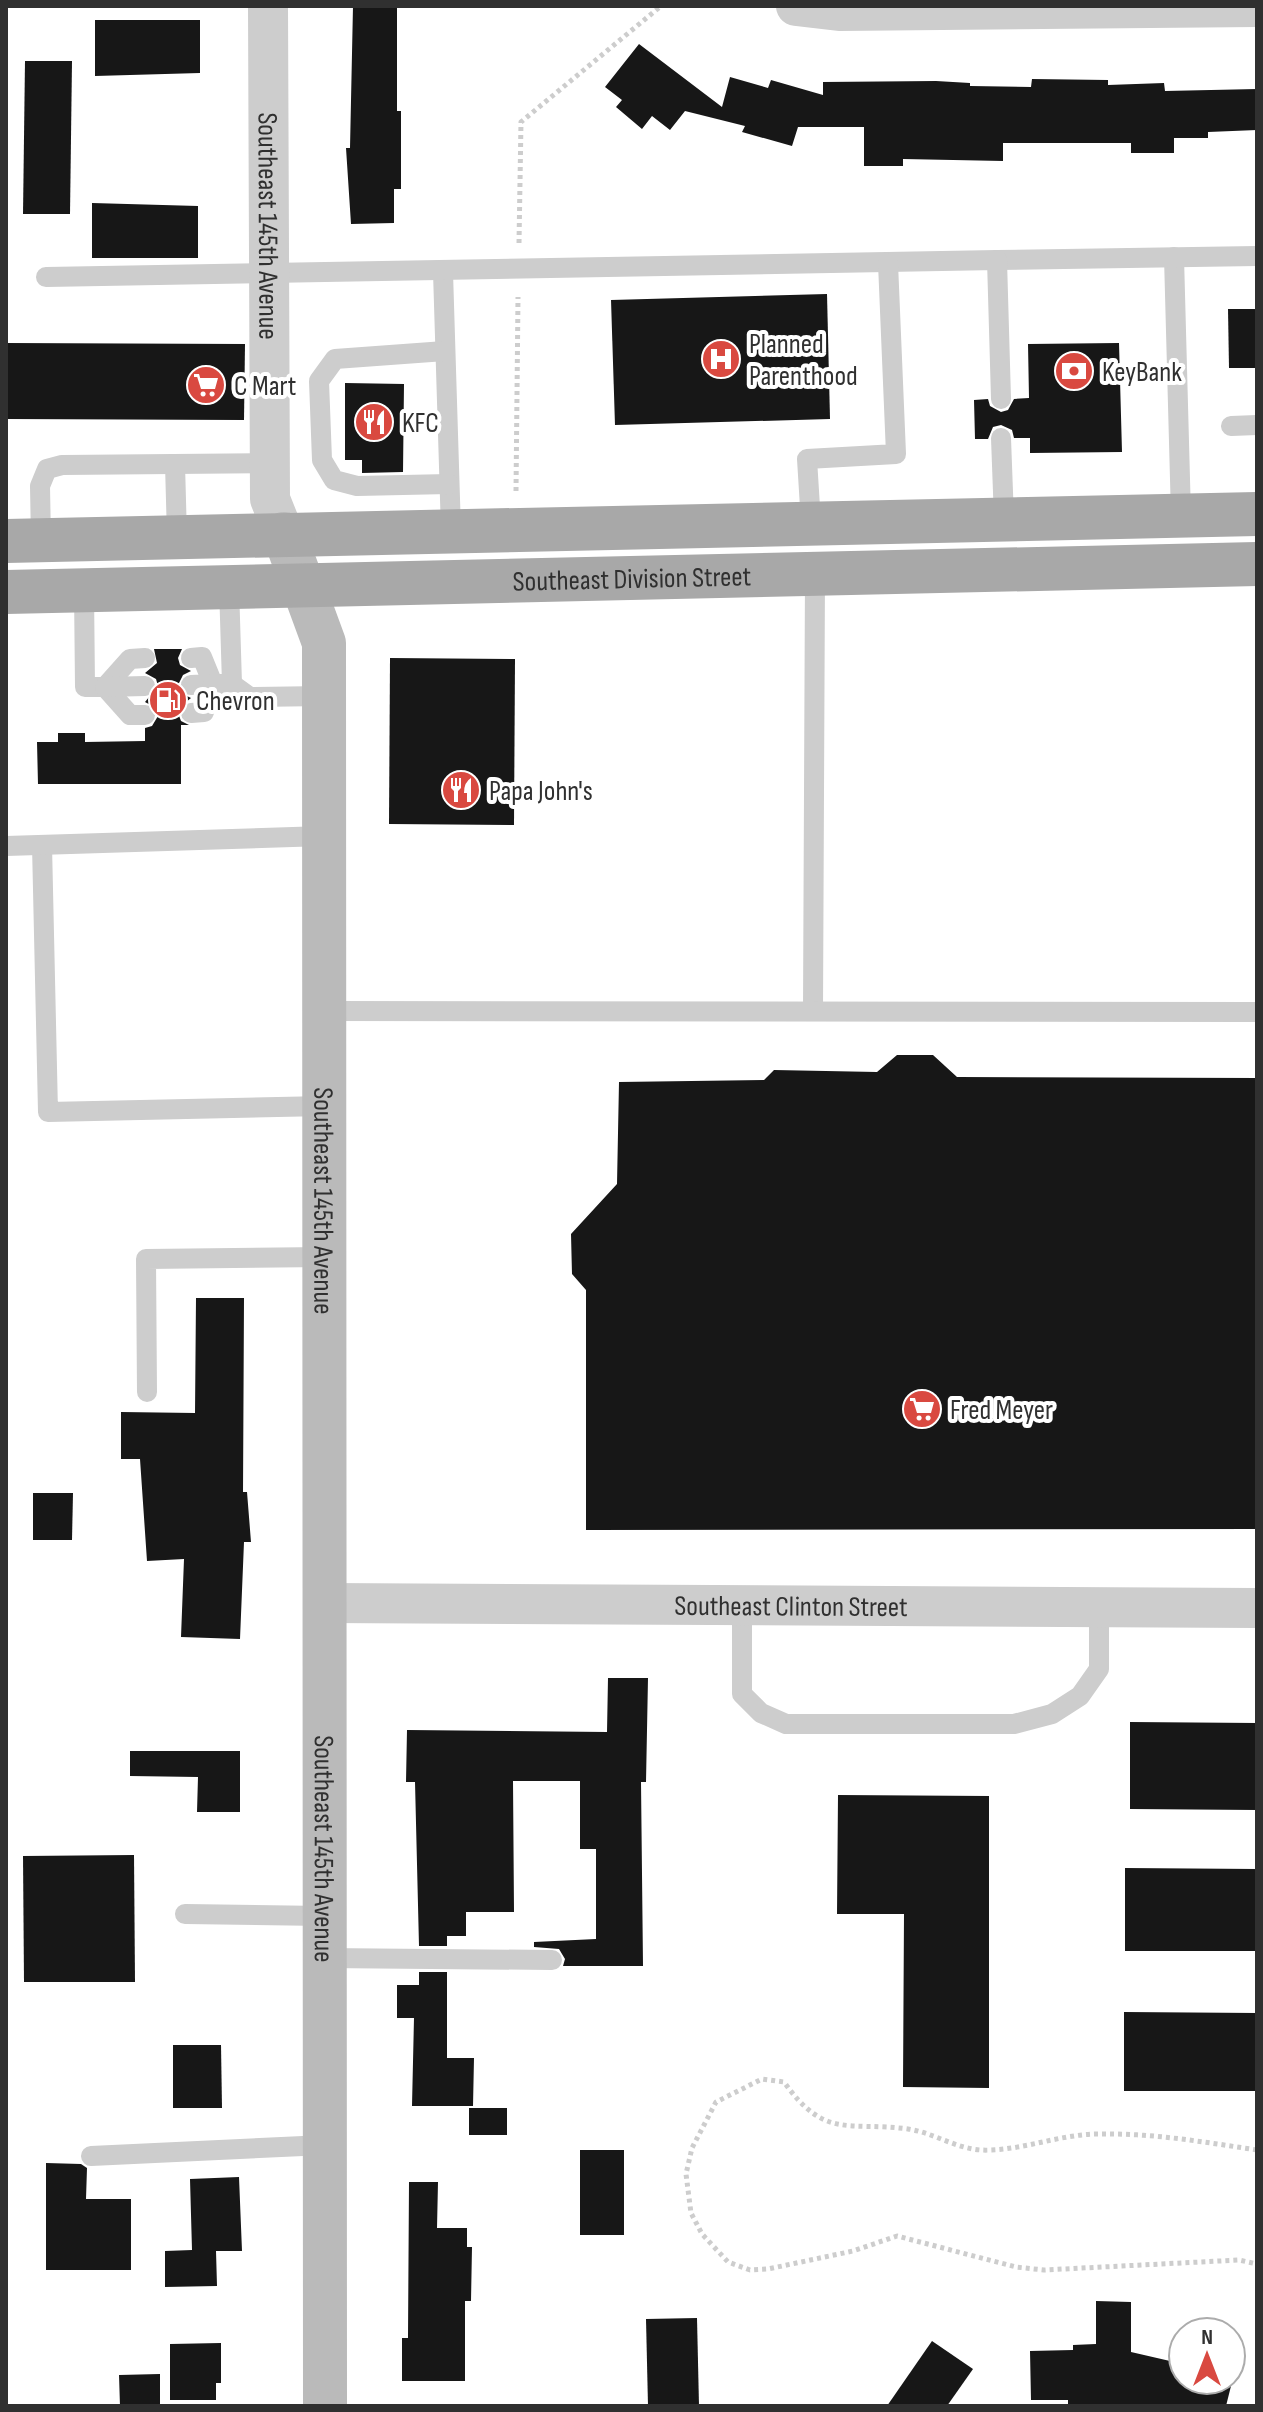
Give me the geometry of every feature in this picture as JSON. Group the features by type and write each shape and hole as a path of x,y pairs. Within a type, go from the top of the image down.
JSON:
{"main road":[{"name":"Southeast Division Street","path":"23,541 1257,514"},
{"name":"Southeast Division Street","path":"6,592 1257,564"}],"street":[{"name":"Southeast 145th Avenue","path":"268,6 270,499 324,643 325,2406"},
{"path":"796,6 839,11 1257,7"},
{"name":"Southeast Clinton Street","path":"325,1603 1257,1608"}],"lane":[{"path":"46,277 268,276 1257,256"},
{"path":"1174,257 1181,516"},
{"path":"997,260 1001,399"},
{"path":"811,523 807,459 896,454 888,263"},
{"path":"443,272 451,531"},
{"path":"445,351 335,359 319,381 322,460 334,480 357,486 449,484"},
{"path":"1231,426 1257,425"},
{"path":"1001,438 1004,519"},
{"path":"23,541 47,469 62,465 270,463"},
{"path":"175,464 177,537"},
{"path":"813,1010 815,574"},
{"path":"191,713 204,712 223,684 229,586"},
{"path":"84,590 85,687 145,686"},
{"path":"191,658 202,657 223,684 250,697 324,696"},
{"path":"105,687 130,659 145,658"},
{"path":"191,685 223,684"},
{"path":"105,687 130,715 145,715"},
{"path":"6,846 324,836"},
{"path":"42,845 48,1112 325,1106"},
{"path":"325,1011 1257,1012"},
{"path":"147,1392 146,1259 325,1257"},
{"path":"742,1603 742,1694 761,1713 786,1724 1014,1724 1052,1714 1080,1696 1099,1669 1099,1607"},
{"path":"185,1914 324,1937 552,1960"},
{"path":"91,2156 325,2145"}],"path":[{"path":"516,529 521,122 661,6"},
{"path":"1257,2150 1166,2136 1097,2133 1046,2139 1010,2149 959,2147 908,2129 846,2128 821,2119 799,2102 784,2082 762,2079 716,2102 692,2148 686,2174 691,2213 702,2234 728,2262 750,2270 853,2251 897,2236 1016,2267 1044,2270 1239,2260 1257,2264"}],"building":[{"path":"353,6 397,6 401,189 394,189 394,223 351,224 346,148 350,148"},
{"path":"95,20 200,20 200,73 95,76"},
{"path":"639,44 722,107 730,77 768,88 771,80 823,95 823,82 936,81 970,83 970,86 1031,87 1032,79 1108,80 1108,85 1164,83 1165,91 1257,89 1257,130 1208,132 1208,138 1174,138 1174,153 1131,153 1131,143 1003,143 1003,161 903,159 903,166 864,166 864,127 798,127 792,146 742,132 745,126 685,111 670,130 652,116 642,129 616,107 622,100 605,87"},
{"path":"25,61 72,61 70,214 23,214"},
{"path":"92,203 198,206 198,258 92,258"},
{"name":"Planned Parenthood","path":"827,294 830,419 615,425 611,300"},
{"path":"1228,309 1257,309 1257,368 1229,368"},
{"path":"6,343 245,344 244,420 6,419"},
{"name":"KeyBank","path":"1119,343 1122,452 1030,453 1030,438 1014,438 1012,430 1001,425 993,427 988,439 975,439 974,400 988,399 990,406 1001,412 1008,410 1014,399 1029,398 1028,344"},
{"name":"KFC","path":"345,383 404,384 403,472 362,473 362,460 345,460"},
{"path":"154,649 182,649 178,658 180,665 191,671 183,675 178,685 181,693 191,698 180,707 178,713 181,721 189,725 181,725 181,784 38,784 37,742 58,742 58,733 85,733 85,742 145,741 145,728 152,726 158,716 156,708 145,702 158,686 156,679 145,673 157,663"},
{"path":"390,658 515,659 514,825 389,824"},
{"name":"Fred Meyer","path":"897,1055 933,1055 957,1077 1257,1078 1257,1529 586,1530 586,1290 572,1274 571,1234 617,1184 619,1082 764,1080 774,1070 877,1072"},
{"path":"196,1298 244,1298 243,1492 247,1492 251,1542 244,1542 240,1639 181,1637 184,1559 147,1561 140,1459 121,1459 121,1412 195,1413"},
{"path":"33,1493 73,1493 72,1540 33,1540"},
{"path":"608,1678 648,1678 646,1782 641,1782 643,1966 563,1966 565,1959 559,1949 534,1947 534,1942 596,1939 596,1849 580,1849 580,1781 513,1781 514,1912 466,1912 466,1936 447,1936 447,1946 419,1946 415,1782 406,1782 407,1730 607,1732"},
{"path":"1130,1722 1257,1723 1257,1810 1130,1809"},
{"path":"130,1751 240,1751 240,1812 197,1812 198,1777 130,1776"},
{"path":"838,1795 989,1796 989,2088 903,2087 904,1914 837,1914"},
{"path":"134,1855 135,1982 24,1982 23,1856"},
{"path":"1125,1868 1257,1869 1257,1951 1125,1951"},
{"path":"419,1972 447,1972 447,2058 474,2058 473,2106 412,2106 414,2018 397,2018 397,1985 419,1985"},
{"path":"1124,2012 1257,2013 1257,2091 1124,2091"},
{"path":"173,2045 221,2045 222,2108 173,2108"},
{"path":"469,2108 507,2108 507,2135 469,2135"},
{"path":"580,2150 624,2150 624,2235 580,2235"},
{"path":"46,2163 81,2164 87,2168 86,2199 131,2199 131,2270 46,2270"},
{"path":"239,2177 242,2251 216,2251 217,2286 165,2287 165,2251 192,2250 190,2179"},
{"path":"409,2182 438,2182 437,2228 467,2228 467,2247 472,2247 471,2301 465,2301 465,2381 402,2381 402,2338 408,2338"},
{"path":"1096,2301 1131,2302 1131,2352 1167,2360 1167,2396 1228,2396 1226,2406 1068,2406 1068,2400 1031,2400 1030,2351 1073,2350 1073,2345 1096,2344"},
{"path":"697,2318 699,2406 648,2406 646,2319"},
{"path":"932,2341 973,2369 947,2406 887,2406"},
{"path":"221,2343 221,2383 216,2383 216,2400 170,2400 170,2344"},
{"path":"160,2374 160,2406 120,2406 119,2375"}],"place":[{"name":"Planned Parenthood","path":"721,359"},
{"name":"KeyBank","path":"1074,371"},
{"name":"C Mart","path":"206,385"},
{"name":"KFC","path":"374,422"},
{"name":"Chevron","path":"168,700"},
{"name":"Papa John's","path":"461,790"},
{"name":"Fred Meyer","path":"922,1409"}]}
